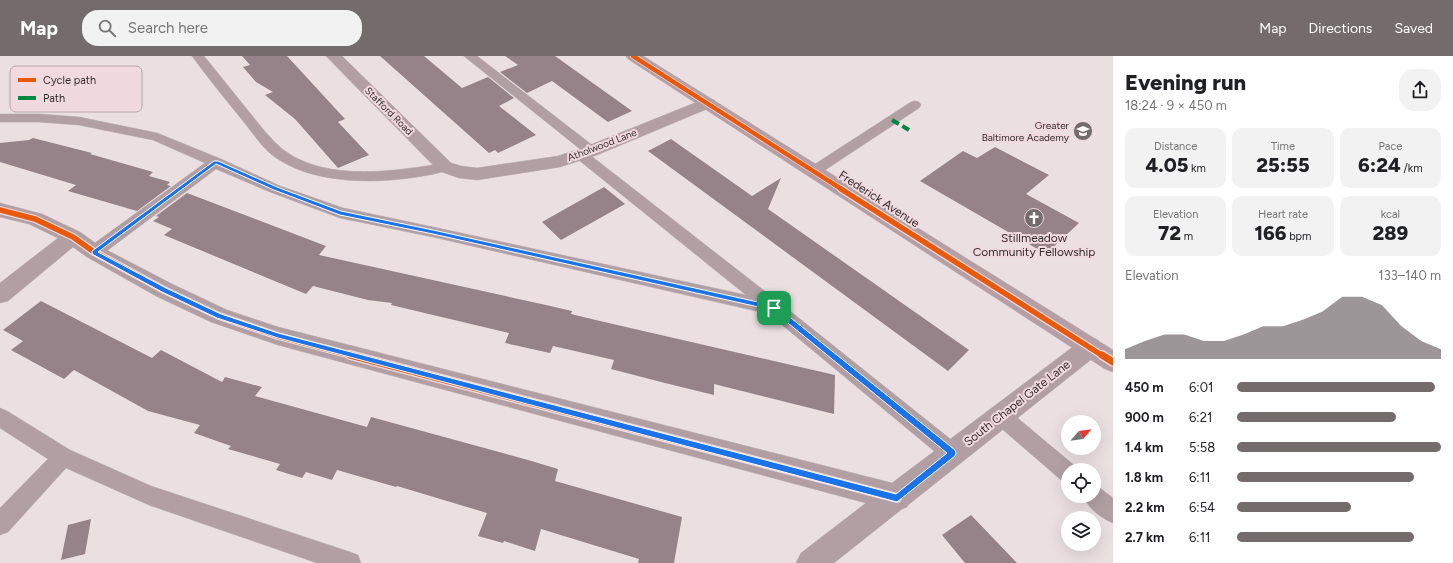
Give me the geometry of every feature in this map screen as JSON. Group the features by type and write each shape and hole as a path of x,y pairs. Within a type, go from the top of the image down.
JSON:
{"main road":[{"name":"Frederick Avenue","path":"633,56 1113,362"}],"street":[{"name":"Stafford Road","path":"333,56 445,167"},
{"name":"Atholwood Lane","path":"445,167 459,172 477,174 560,160 586,152 708,103"},
{"path":"0,210 35,219 73,237 94,252 164,290 219,316 278,336 897,498"},
{"path":"0,295 73,237"},
{"name":"South Chapel Gate Lane","path":"811,563 897,498 952,453 1090,347"}],"lane":[{"path":"198,56 267,142 281,155 298,165 319,172 387,176 445,167"},
{"path":"470,56 774,308 952,453"},
{"path":"814,171 915,105"},
{"path":"0,118 39,118 79,121 157,137 276,189 340,213 433,232 774,308"},
{"path":"94,252 216,162"},
{"path":"1001,416 1061,467"},
{"path":"0,417 63,457 149,495 350,563"},
{"path":"0,524 63,457"},
{"path":"1101,502 1113,512"}],"building":[{"path":"242,56 287,56 345,119 338,122 369,155 338,168 295,119 265,95 273,92 256,82 243,67 250,65"},
{"path":"380,56 424,56 462,88 488,77 514,98 499,106 536,135 498,153 495,150 489,153"},
{"path":"505,56 555,56 632,111 608,122 552,81 527,93 500,72 518,65"},
{"path":"33,138 92,153 90,154 153,172 149,176 170,182 167,185 171,186 137,211 68,191 76,185 0,162 0,143 29,140"},
{"path":"671,139 752,196 781,178 768,209 969,350 948,371 648,151"},
{"path":"995,147 1049,175 1026,194 1079,223 1046,254 920,181 963,151 977,158"},
{"path":"604,187 625,204 561,240 542,222"},
{"path":"187,193 326,246 319,255 572,311 571,314 835,375 834,414 714,384 714,395 611,369 614,360 553,346 550,353 505,343 509,333 391,305 392,303 368,300 313,286 306,294 164,235 172,229 153,221 159,217 156,216"},
{"path":"41,301 152,358 161,350 222,382 225,377 262,387 255,396 367,427 371,417 528,460 558,469 555,481 682,517 674,563 638,563 639,559 541,529 535,551 504,541 503,543 478,536 487,513 337,470 332,480 306,472 302,478 276,470 280,464 228,449 231,446 194,433 200,425 148,411 74,370 64,379 11,350 23,341 3,330"},
{"path":"971,515 1017,563 965,563 942,535"},
{"path":"91,519 85,554 61,560 68,525"}],"marked path":[{"path":"892,120 909,130"}],"cycle path":[{"path":"633,56 1113,362"},
{"path":"0,210 35,219 73,237 94,252 164,290 219,316 278,336 897,498"}],"place":[{"name":"Greater Baltimore Academy","path":"1083,131"},
{"name":"Stillmeadow Community Fellowship","path":"1034,218"}],"route":[{"path":"216,162 276,189 340,213 433,232 774,308 952,453 897,498 278,336 219,316 164,290 94,252 216,162"}]}
